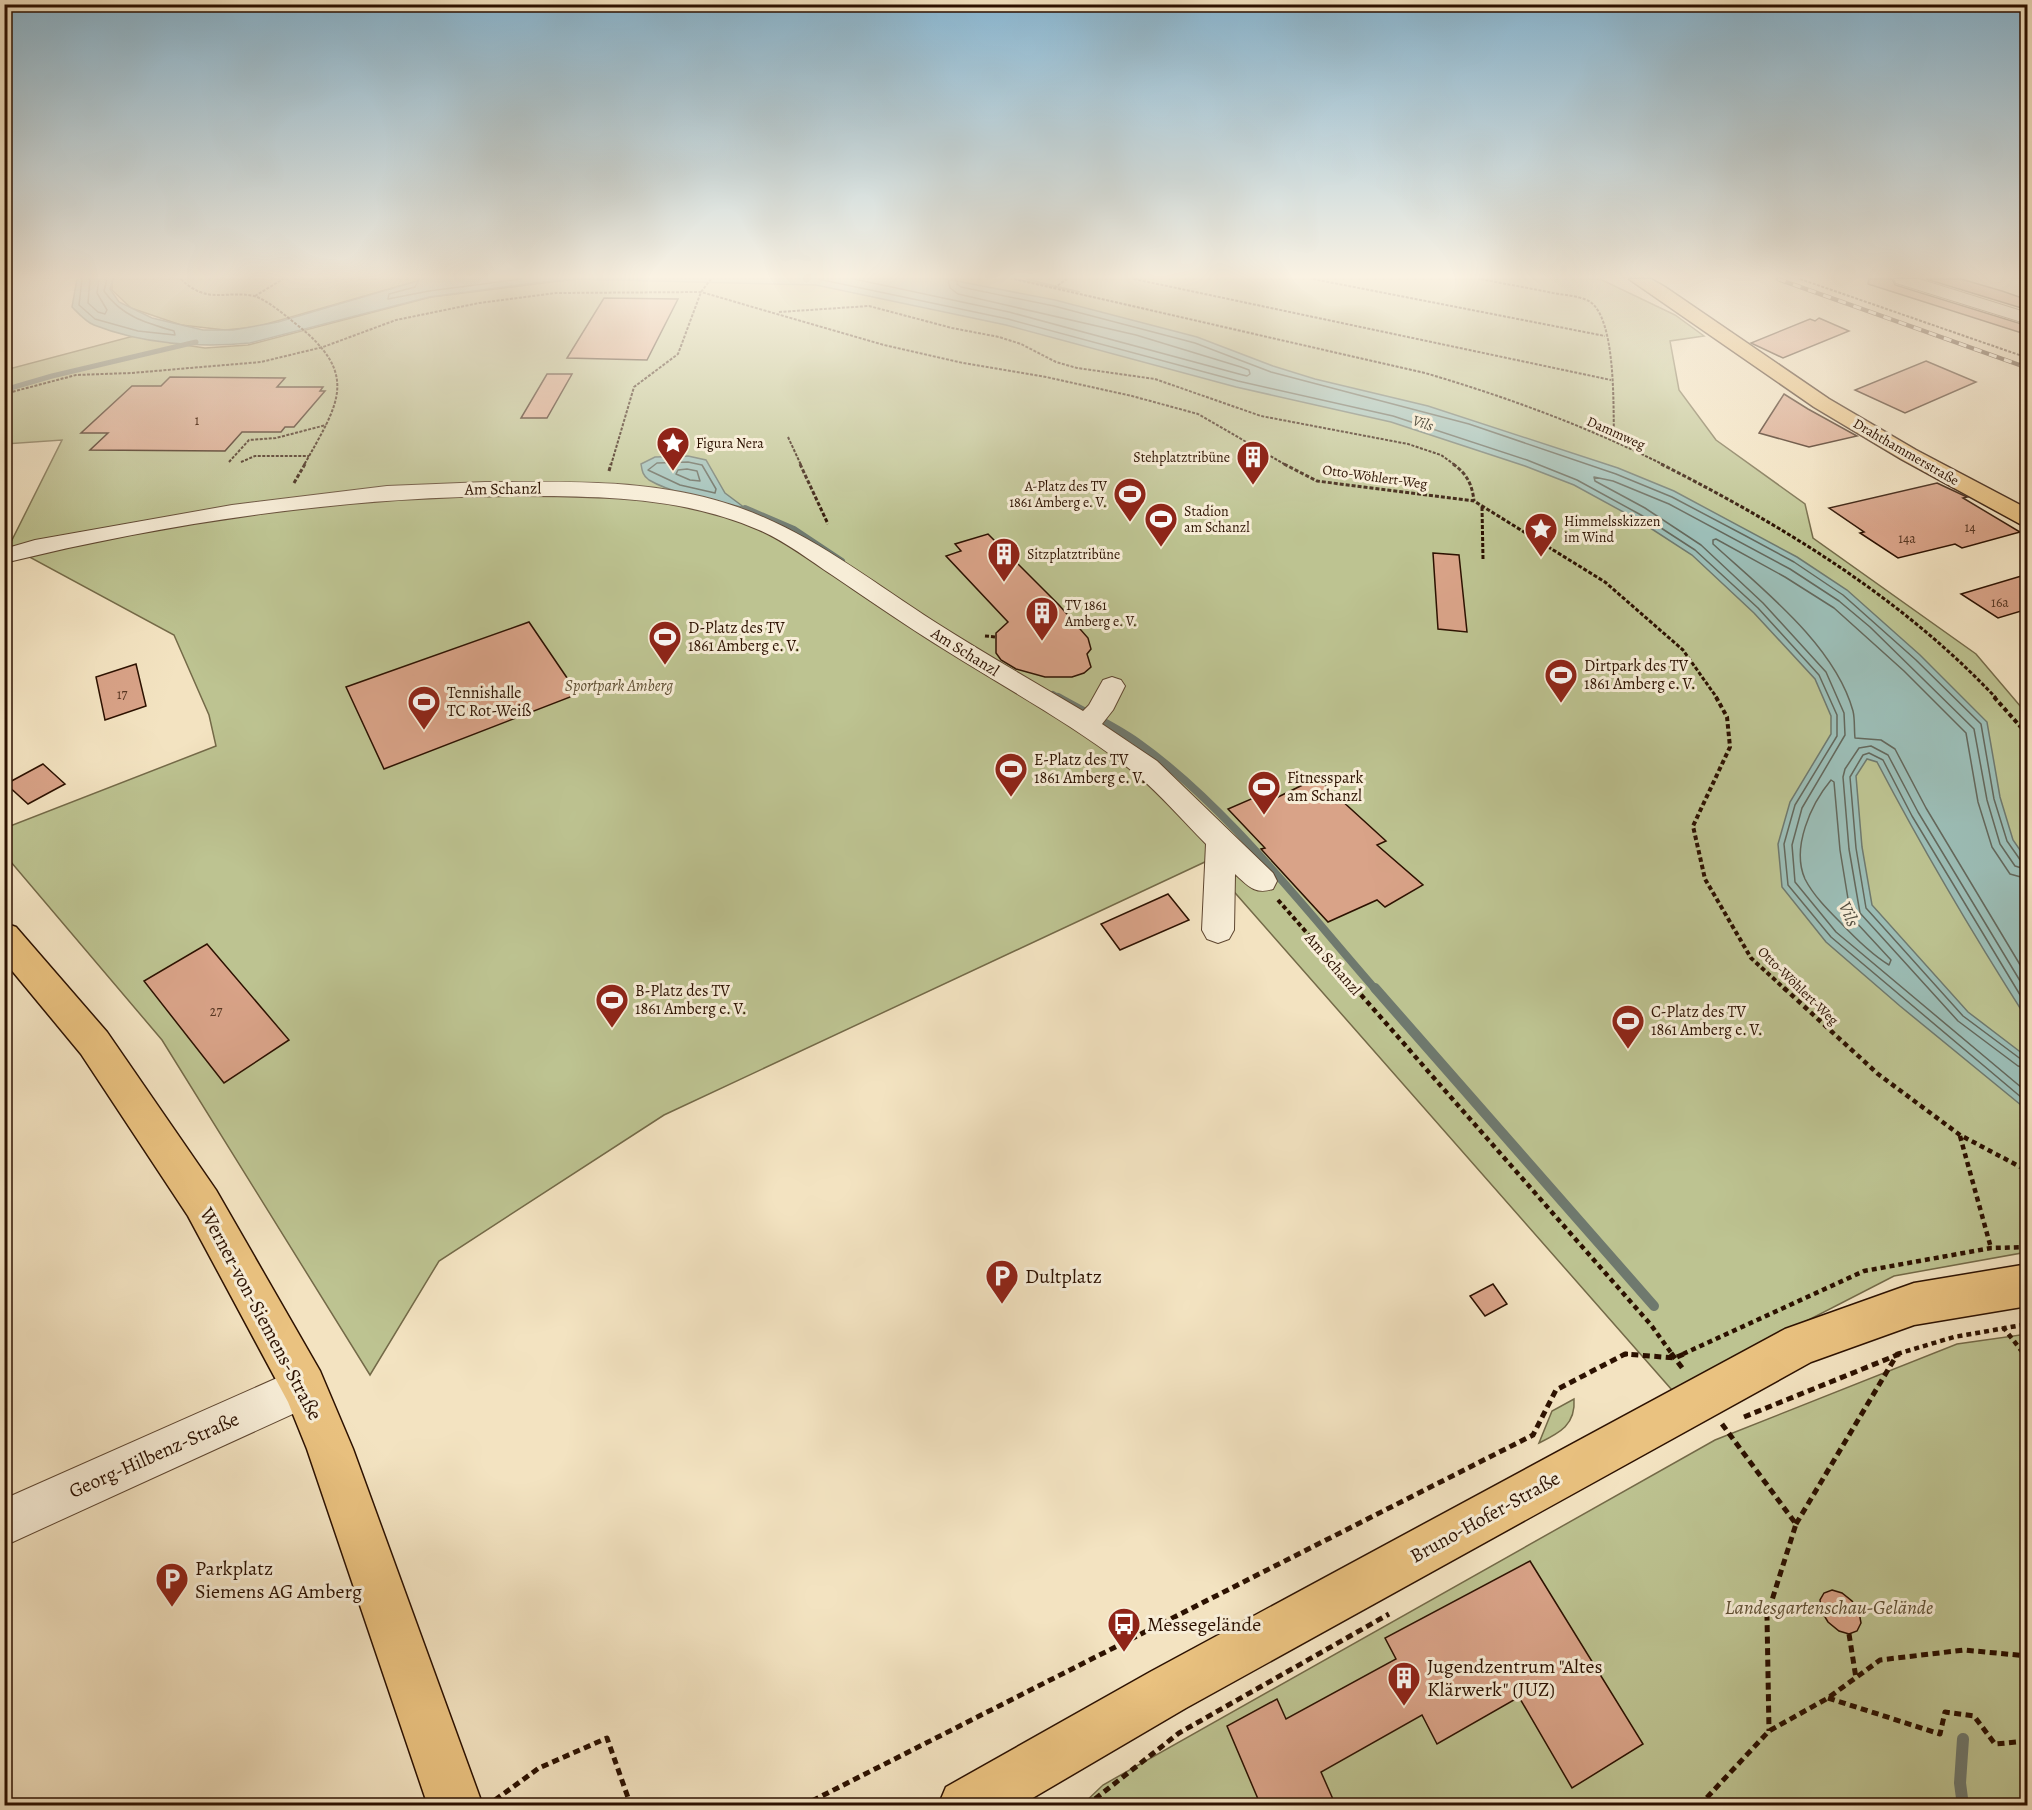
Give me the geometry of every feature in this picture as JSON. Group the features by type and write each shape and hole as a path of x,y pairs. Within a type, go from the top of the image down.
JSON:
{"main road":[{"name":"Drahthammerstraße","path":"1760,363 1884,441 2028,519"},
{"name":"Werner-von-Siemens-Straße","path":"4,936 94,1043 202,1203 304,1387 330,1449 456,1806"},
{"name":"Bruno-Hofer-Straße","path":"965,1806 1178,1684 1713,1418 1800,1344 1914,1304 2011,1286 2028,1285"}],"street":[{"name":"Am Schanzl","path":"4,556 43,545 282,505 387,493 485,489 604,489 660,495 709,505 769,526 806,547 936,633 1099,707 1147,768 1262,881"},
{"path":"1218,930 1221,840"},
{"name":"Georg-Hilbenz-Straße","path":"4,1523 304,1387"}],"path":[{"name":"Otto-Wöhlert-Weg","path":"4,394 76,375 240,363"},
{"path":"282,505 327,424 338,392 336,369 333,363"},
{"path":"604,489 633,387 665,363"},
{"name":"Otto-Wöhlert-Weg","path":"966,363 1046,377 1198,414 1317,481 1474,501 1605,582 1683,650 1711,688 1727,717 1730,747 1693,826 1706,879 1751,958 1878,1074 1960,1136 2028,1171"},
{"path":"1061,363 1077,368 1155,379 1261,416 1408,444 1441,455 1464,472 1472,484 1474,501"},
{"name":"Dammweg","path":"1384,363 1460,384 1556,417 1614,442 1699,484 1785,531 1869,588 1953,655 2028,735"},
{"path":"1533,363 1611,380"},
{"path":"1610,363 1614,442"},
{"path":"229,462 249,440 276,438 327,424"},
{"path":"788,437 828,524"},
{"path":"241,462 255,456 309,456"},
{"path":"1482,507 1483,559"},
{"name":"Am Schanzl","path":"1262,881 1651,1325 1675,1358"},
{"path":"1960,1136 1991,1248"},
{"path":"802,1806 1533,1435 1556,1390 1626,1354 1675,1358 1864,1272 1991,1248 2028,1247"},
{"path":"1796,1524 1713,1418 1898,1352 2003,1326 2028,1324"},
{"path":"2003,1326 2028,1360"},
{"path":"1769,1731 1767,1616 1796,1524 1898,1352"},
{"path":"1086,1806 1179,1732 1395,1611"},
{"path":"1849,1634 1856,1678"},
{"path":"1699,1806 1769,1731 1828,1698 1880,1660 1964,1650 2028,1656"},
{"path":"1828,1698 1940,1734 1945,1712 1974,1716 1995,1744 2028,1741"},
{"path":"488,1806 539,1768 607,1738 631,1806"}],"green space":[{"name":"Sportpark Amberg","path":"30,363 1674,363 1679,390 1716,440 1805,504 1813,538 1976,654 2027,714 2027,1252 1894,1276 1672,1390 1207,861 664,1115 439,1261 370,1375 162,1040 5,855 5,828 216,746 209,715 174,635 9,546 62,440 5,444 5,370"},
{"name":"Landesgartenschau-Gelände","path":"2027,1334 2027,1805 1081,1806 1103,1785 1715,1440 1957,1344"},
{"path":"1574,1399 1574,1408 1569,1422 1559,1432 1539,1443 1552,1411"}],"water":[{"name":"Vils","path":"1149,363 1266,363 1315,379 1428,406 1618,468 1674,491 1797,557 1847,590 1920,655 1987,722 2000,797 2013,840 2027,860 2027,1019 1949,892 1877,762 1867,759 1856,776 1862,847 1872,905 1968,1012 2027,1057 2027,1110 1826,942 1782,887 1778,844 1790,802 1831,734 1831,716 1815,679 1754,613 1692,555 1638,520 1574,485 1525,466 1391,422 1236,387"},
{"path":"688,456 706,460 725,493 745,508 671,490 649,480 642,471 641,464 655,457"}],"building":[{"path":"1920,363 1932,363 1976,382 1905,413 1855,390"},
{"path":"547,374 572,374 547,418 521,418"},
{"path":"170,377 285,378 277,387 323,387 320,391 325,391 294,427 285,427 281,432 242,432 225,451 90,450 108,433 81,433 132,386 161,386"},
{"path":"1784,394 1857,436 1809,447 1759,433"},
{"path":"1937,483 1967,497 1963,498 2020,532 1962,548 1955,544 1898,558 1860,533 1864,532 1829,508"},
{"path":"988,534 1059,605 1088,638 1091,649 1087,654 1091,667 1084,673 1072,677 1045,677 1016,669 1001,660 996,653 996,633 1008,622 946,556 961,551 955,544"},
{"path":"1433,553 1459,555 1467,632 1438,629"},
{"path":"2028,574 2028,609 1998,618 1961,594"},
{"name":"Tennishalle TC Rot-Weiß","path":"529,622 578,694 384,769 346,687"},
{"path":"136,664 146,706 105,720 96,677"},
{"path":"43,764 65,784 28,804 6,784"},
{"path":"1317,778 1386,841 1377,845 1423,885 1385,907 1377,900 1328,922 1261,849 1265,848 1228,809 1272,790 1278,797"},
{"path":"1168,894 1189,920 1120,950 1101,924"},
{"path":"207,944 289,1040 224,1083 144,981"},
{"path":"1493,1284 1507,1304 1485,1316 1470,1296"},
{"path":"1530,1561 1643,1744 1572,1788 1519,1697 1437,1744 1422,1715 1321,1772 1336,1806 1261,1806 1227,1726 1277,1699 1286,1719 1396,1659 1385,1638"},
{"path":"1832,1590 1842,1593 1852,1601 1859,1612 1861,1623 1857,1631 1849,1634 1839,1631 1828,1622 1822,1612 1820,1600 1824,1593"}],"waterway":[{"path":"4,390 105,363"},
{"path":"745,508 794,529 842,561"},
{"path":"1053,694 1060,698"},
{"path":"1058,697 1137,742 1170,767 1202,796 1263,859 1376,990"},
{"path":"1375,988 1654,1306"},
{"path":"1963,1739 1960,1783 1963,1806"}],"railway":[{"path":"2015,363 2028,368"}],"place":[{"name":"Figura Nera","path":"673,472"},
{"name":"Stehplatztribüne","path":"1253,486"},
{"name":"A-Platz des TV 1861 Amberg e. V.","path":"1130,523"},
{"name":"Stadion am Schanzl","path":"1161,548"},
{"name":"Himmelsskizzen im Wind","path":"1541,558"},
{"name":"Sitzplatztribüne","path":"1004,583"},
{"name":"TV 1861 Amberg e. V.","path":"1042,642"},
{"name":"D-Platz des TV 1861 Amberg e. V.","path":"665,666"},
{"name":"Dirtpark des TV 1861 Amberg e. V.","path":"1561,704"},
{"name":"Tennishalle TC Rot-Weiß","path":"424,731"},
{"name":"E-Platz des TV 1861 Amberg e. V.","path":"1011,798"},
{"name":"Fitnesspark am Schanzl","path":"1264,816"},
{"name":"B-Platz des TV 1861 Amberg e. V.","path":"612,1029"},
{"name":"C-Platz des TV 1861 Amberg e. V.","path":"1628,1050"},
{"name":"Dultplatz","path":"1002,1305"},
{"name":"Parkplatz Siemens AG Amberg","path":"172,1608"},
{"name":"Messegelände","path":"1124,1653"},
{"name":"Jugendzentrum \"Altes Klärwerk\" (JUZ)","path":"1404,1707"}]}
